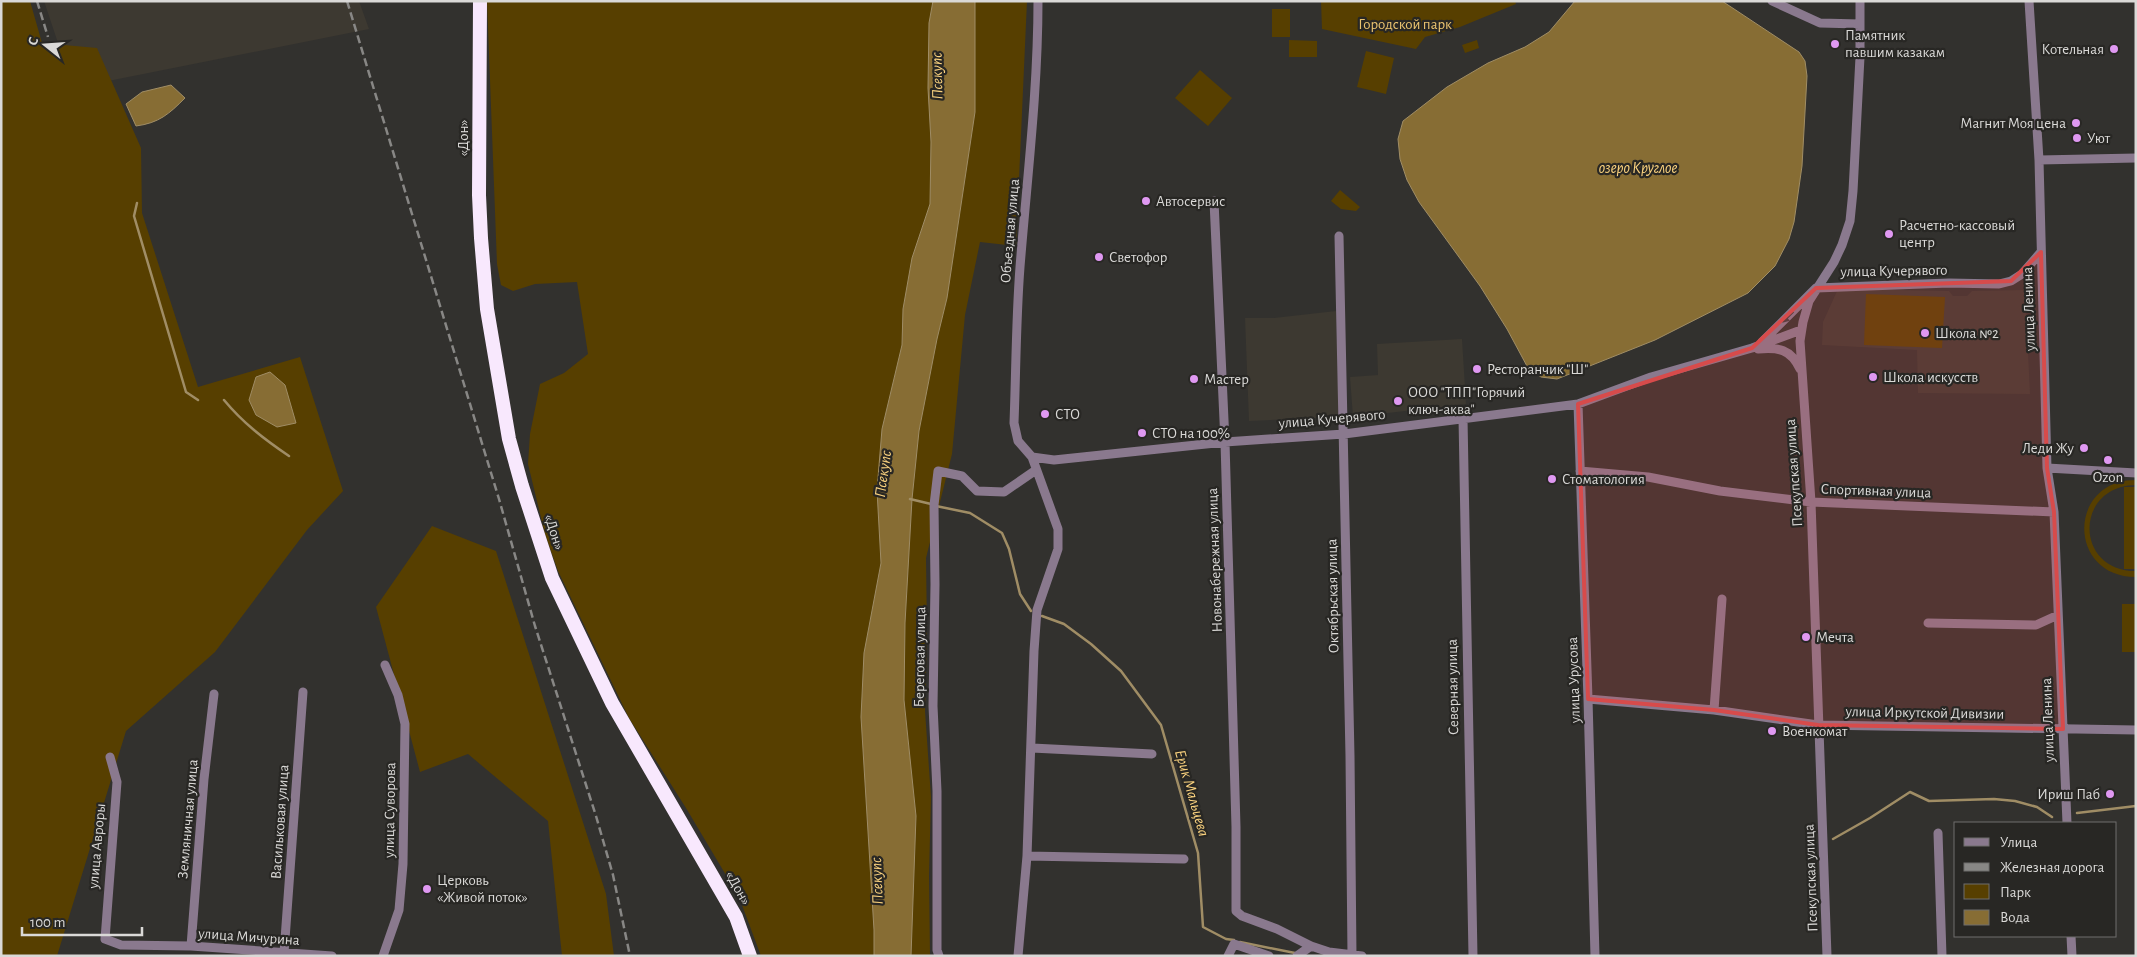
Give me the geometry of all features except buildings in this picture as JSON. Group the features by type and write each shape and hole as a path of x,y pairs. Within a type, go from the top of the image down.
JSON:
{"highway":[{"name":"«Дон»","path":"479,1 479,195 487,309 509,439 522,486 552,578 607,694 736,917 750,956"}],"street":[{"name":"Объездная улица","path":"1018,956 1027,856 1037,610 1058,549 1058,529 1032,457 1018,441 1014,423 1020,266 1033,112 1038,35 1038,1"},
{"path":"1772,1 1820,23 1860,24"},
{"name":"Псекупская улица","path":"1827,956 1811,502 1801,372 1801,330 1807,307 1816,288 1834,262 1842,245 1852,208 1860,1"},
{"name":"улица Ленина","path":"2029,1 2039,160 2048,468 2054,512 2067,822"},
{"path":"2039,160 2136,158"},
{"name":"Новонабережная улица","path":"1214,201 1225,442 1236,827 1236,911 1242,916 1277,929 1311,946"},
{"name":"Октябрьская улица","path":"1340,236 1352,955"},
{"name":"улица Кучерявого","path":"1758,345 1816,288 1949,283 1999,284 2012,281 2022,274 2041,252"},
{"name":"улица Кучерявого","path":"1032,457 1054,460 1225,442 1344,434 1578,404 1651,378 1745,350 1801,330"},
{"name":"улица Кучерявого","path":"1745,350 1769,348 1782,350 1793,356 1801,372"},
{"name":"улица Урусова","path":"1578,404 1595,956"},
{"name":"Северная улица","path":"1463,418 1473,956"},
{"path":"2048,468 2136,473"},
{"name":"Береговая улица","path":"940,956 936,950 937,791 933,706 934,505 938,471 962,476 977,491 1004,492 1036,470"},
{"name":"Спортивная улица","path":"1580,471 1648,476 1720,491 1811,502 2054,512"},
{"path":"1714,710 1722,598"},
{"path":"1928,623 2036,625 2058,615"},
{"name":"улица Суворова","path":"384,956 399,910 403,864 405,724 398,695 385,665"},
{"name":"Васильковая улица","path":"284,953 303,692"},
{"name":"Земляничная улица","path":"191,946 204,779 214,694"},
{"name":"улица Иркутской Дивизии","path":"1588,699 1714,710 1818,725 2136,730"},
{"path":"1032,748 1152,754"},
{"name":"улица Авроры","path":"105,939 117,782 110,757"},
{"path":"1938,833 1942,956"},
{"path":"1027,856 1184,859"},
{"path":"2071,937 2072,956"},
{"name":"улица Мичурина","path":"105,939 121,945 191,946 332,956"},
{"path":"1228,956 1234,944 1269,956"},
{"path":"1297,956 1311,946 1362,956"}],"highlighted area":[{"path":"2041,252 2047,468 2054,512 2063,729 1818,725 1714,710 1588,699 1578,404 1752,348 1816,288 2011,281"}],"shaded area":[{"path":"44,1 359,1 369,29 73,88"},
{"name":"Школа №2","path":"1838,289 1949,291 1953,296 1967,296 1972,291 2025,290 2030,394 1918,393 1917,350 1822,345 1823,322"},
{"path":"1336,311 1339,417 1249,421 1245,318 1274,318"},
{"name":"ООО \"ТПП\"Горячий ключ-аква\"","path":"1462,339 1466,404 1353,417 1350,377 1378,375 1377,344"}],"green space":[{"path":"1,1 30,1 42,43 97,48 141,148 142,213 198,387 300,357 343,491 307,530 215,652 126,731 57,956 1,956"},
{"path":"487,1 933,1 929,23 928,88 931,142 930,204 912,258 903,309 902,345 882,429 877,490 881,563 864,653 861,717 874,956 761,956 739,897 629,718 558,571 545,534 528,464 530,434 540,384 564,373 588,354 577,282 535,284 513,291 501,285 497,264"},
{"path":"975,1 1027,1 1016,246 980,242 965,315 952,454 926,558 925,711 931,797 929,876 930,956 911,956 916,816 904,700 905,623 912,499 919,431 947,298 975,112"},
{"name":"Городской парк","path":"1321,1 1515,1 1516,4 1460,27 1425,37 1416,49 1322,29"},
{"path":"1272,9 1290,9 1290,37 1272,37"},
{"path":"1289,40 1317,41 1317,57 1289,57"},
{"path":"1477,40 1479,48 1465,53 1462,45"},
{"path":"1366,51 1394,58 1386,94 1357,87"},
{"path":"1200,70 1232,98 1208,126 1175,98"},
{"path":"1340,190 1360,207 1356,211 1341,209 1331,201"},
{"path":"1866,294 1945,297 1942,348 1864,345"},
{"path":"2136,480 2136,485 2116,489 2101,499 2092,513 2090,528 2092,544 2101,558 2116,567 2136,571 2136,577 2113,573 2097,562 2087,546 2084,528 2087,511 2097,495 2113,484"},
{"path":"2124,487 2136,487 2136,569 2124,569"},
{"path":"432,526 496,551 606,894 614,956 562,956 548,821 468,754 420,772 376,607"},
{"path":"2122,604 2136,604 2136,652 2122,652"}],"water":[{"name":"Псекупс","path":"933,1 975,1 975,112 947,298 919,431 912,499 905,623 904,700 916,816 911,956 874,956 861,717 864,653 881,563 877,490 882,429 902,345 903,309 912,258 930,204 931,142 928,88 929,23"},
{"name":"озеро Круглое","path":"1575,1 1722,1 1799,52 1805,61 1807,76 1802,166 1794,222 1789,239 1775,266 1748,293 1655,340 1557,379 1541,377 1528,368 1507,329 1480,286 1419,202 1407,180 1400,159 1398,139 1403,121 1447,87 1488,63 1525,47 1549,32"},
{"path":"171,85 185,98 163,117 151,123 136,126 126,104 142,92"},
{"path":"270,372 285,385 296,423 277,427 256,415 249,400 256,377"}],"waterway":[{"path":"137,203 134,216 186,392 198,400"},
{"path":"224,400 254,430 289,456"},
{"name":"Ерик Мальцева","path":"910,499 931,504"},
{"name":"Ерик Мальцева","path":"936,506 970,513 1002,533 1009,549 1020,594 1031,611"},
{"name":"Ерик Мальцева","path":"1042,616 1064,624 1091,644 1121,671 1161,725 1198,853 1203,927 1226,939 1234,940"},
{"name":"Ерик Мальцева","path":"1833,839 1910,792 1929,801 1994,799 2015,801 2037,807 2052,817"},
{"name":"Ерик Мальцева","path":"2077,813 2136,806"},
{"name":"Ерик Мальцева","path":"1240,942 1295,953"}],"railway":[{"path":"37,1 48,37"},
{"path":"347,1 499,499 535,626 596,816 613,875 630,956"}],"place":[{"name":"Памятник павшим казакам","path":"1835,44"},
{"name":"Котельная","path":"2114,49"},
{"name":"Магнит Моя цена","path":"2076,123"},
{"name":"Уют","path":"2077,138"},
{"name":"Автосервис","path":"1146,201"},
{"name":"Расчетно-кассовый центр","path":"1889,234"},
{"name":"Светофор","path":"1099,257"},
{"name":"Школа №2","path":"1925,333"},
{"name":"Ресторанчик \"Ш\"","path":"1477,369"},
{"name":"Школа искусств","path":"1873,377"},
{"name":"Мастер","path":"1194,379"},
{"name":"ООО \"ТПП\"Горячий ключ-аква\"","path":"1398,401"},
{"name":"СТО","path":"1045,414"},
{"name":"СТО на 100%","path":"1142,433"},
{"name":"Леди Жу","path":"2084,448"},
{"name":"Ozon","path":"2108,460"},
{"name":"Стоматология","path":"1552,479"},
{"name":"Мечта","path":"1806,637"},
{"name":"Военкомат","path":"1772,731"},
{"name":"Ириш Паб","path":"2110,794"},
{"name":"Церковь «Живой поток»","path":"427,889"}]}
